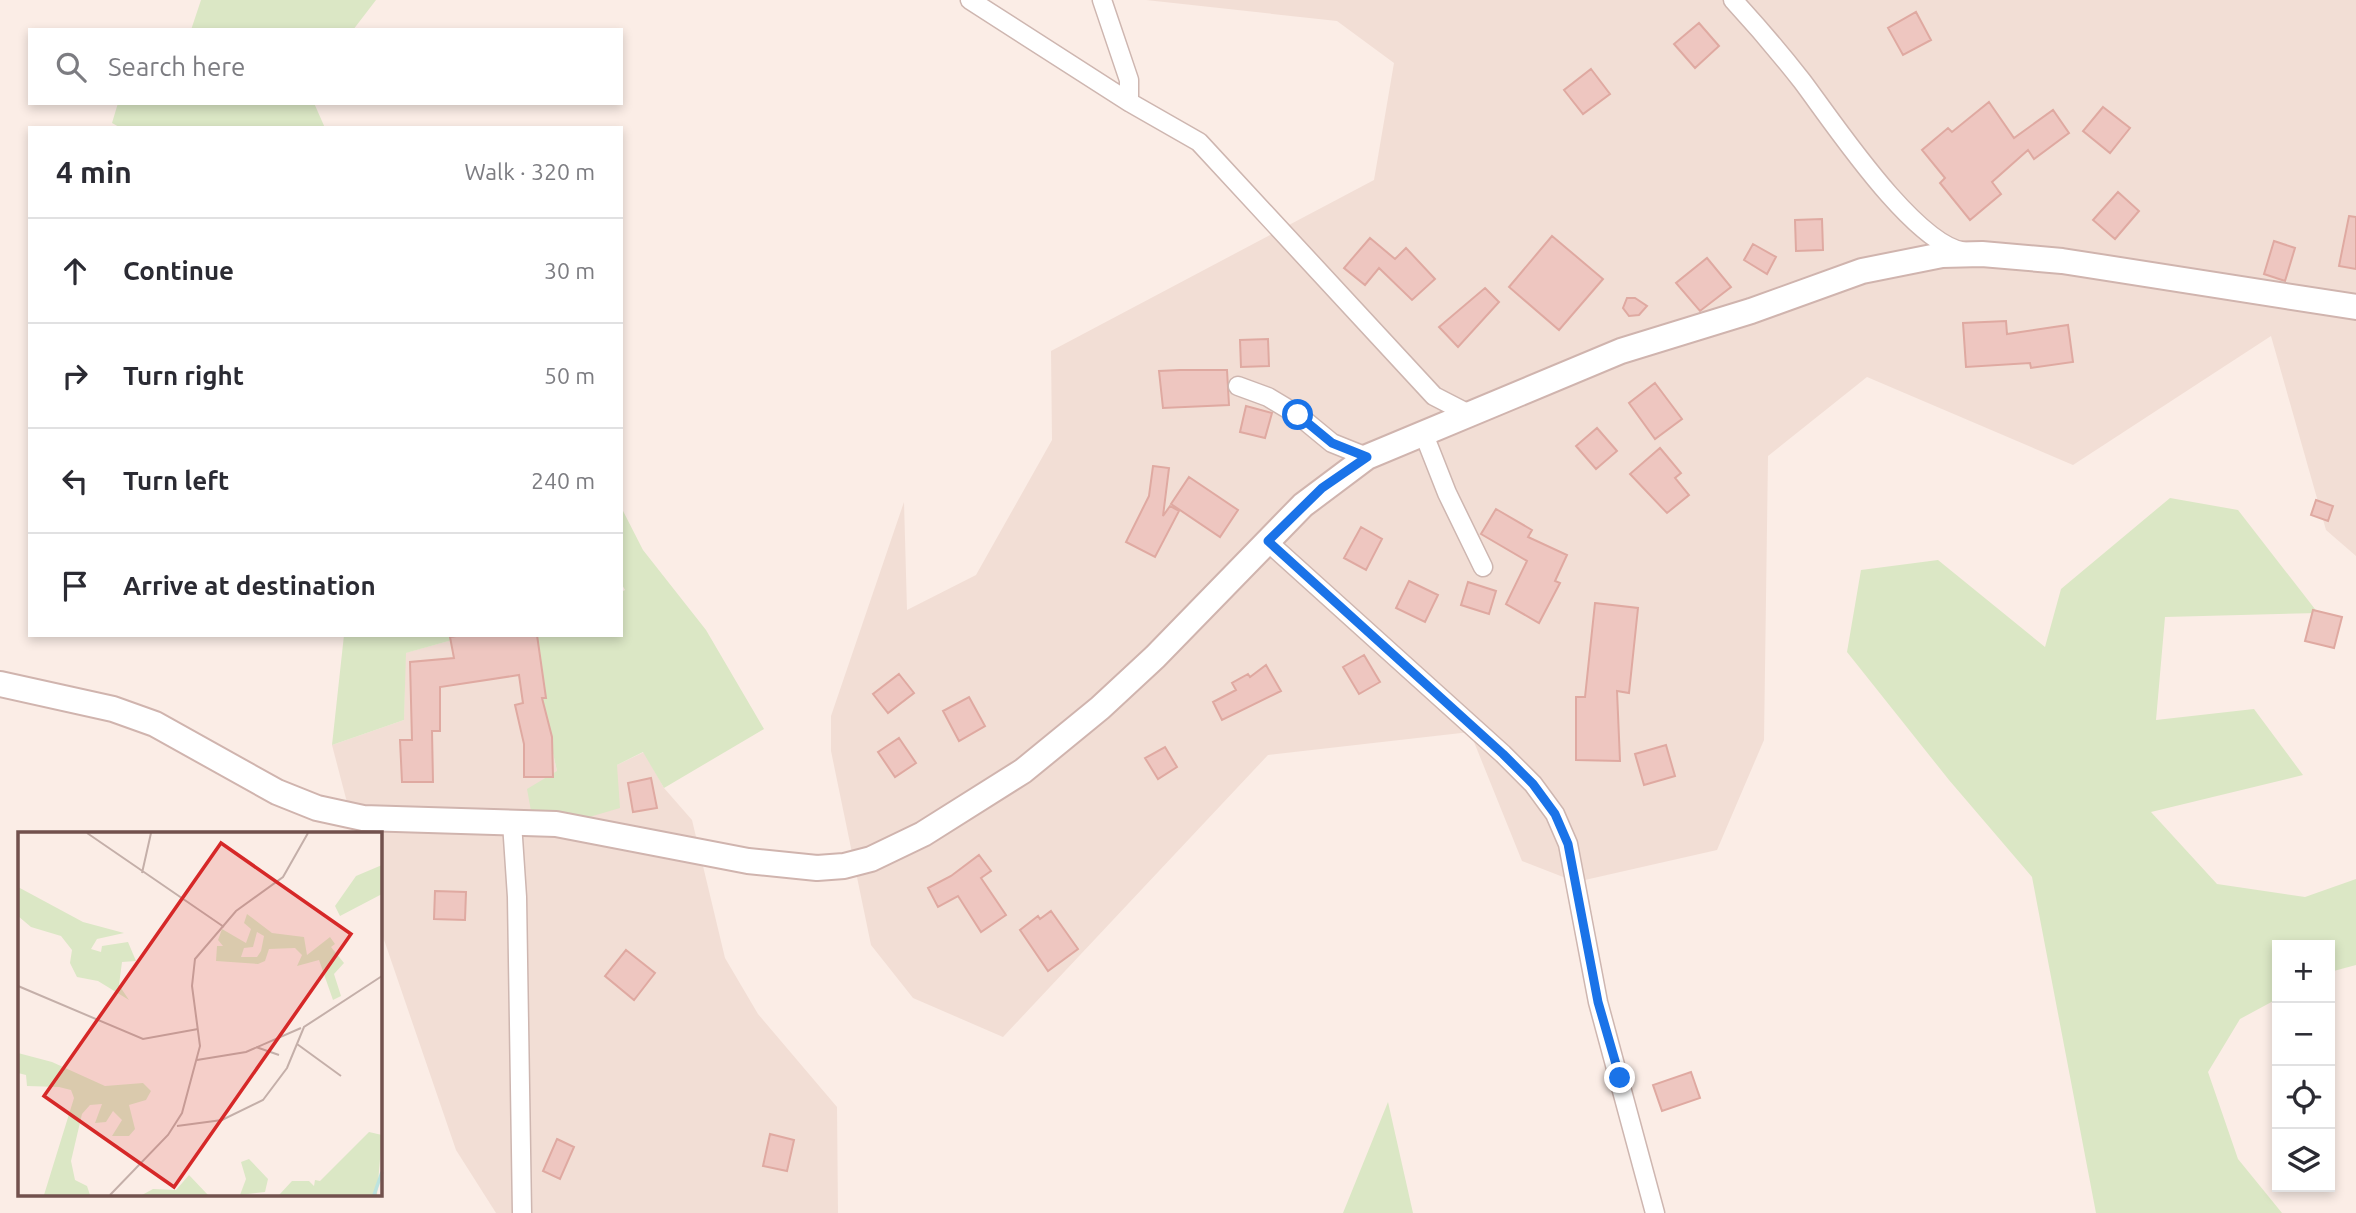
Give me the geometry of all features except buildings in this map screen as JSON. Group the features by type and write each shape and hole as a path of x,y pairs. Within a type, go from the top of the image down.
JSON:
{"street":[{"path":"970,0 1129,102 1199,142 1434,396 1467,414"},
{"path":"1101,0 1129,80 1129,102"},
{"path":"1733,0 1771,41 1857,159 1912,218 1955,250 2062,261 2356,307"},
{"path":"0,684 113,709 155,724 277,792 317,808 363,818 556,824 603,831 702,853 817,868 871,859 923,834 991,793 1060,741 1155,657 1322,488 1367,457 1621,351 1751,311 1862,271 1942,255 1982,254"},
{"path":"1238,386 1268,397 1298,415 1332,443 1367,457"},
{"path":"1423,432 1447,493 1483,567"},
{"path":"1268,541 1503,754 1533,784 1555,814 1568,844 1598,1002 1655,1213"},
{"path":"512,823 517,897 522,1213"}],"shaded area":[{"path":"1146,0 2356,0 2356,556 2326,530 2271,336 2073,465 1867,377 1768,456 1764,740 1717,850 1576,882 1522,861 1470,732 1268,755 1003,1037 913,998 871,945 831,751 831,716 904,502 907,610 976,575 1052,440 1051,351 1374,180 1394,63 1337,21"},
{"path":"463,637 526,637 557,771 617,765 644,752 664,788 692,820 725,958 758,1014 837,1107 838,1213 496,1213 456,1150 382,934 382,832 355,832 332,745 404,720 405,653"}],"green space":[{"path":"201,0 376,0 355,28 192,28"},
{"path":"117,105 315,105 324,126 117,126 112,123"},
{"path":"2170,498 2238,510 2318,613 2165,617 2156,720 2254,709 2303,775 2151,812 2217,884 2305,897 2356,879 2356,965 2335,971 2335,940 2272,940 2272,1002 2240,1019 2208,1072 2238,1159 2282,1213 2096,1213 2032,877 1949,780 1847,652 1861,570 1938,560 2045,647 2061,589"},
{"path":"623,511 643,550 706,630 764,729 664,788 643,752 617,765 620,808 535,833 527,789 557,771 526,637 623,637"},
{"path":"344,637 463,637 406,653 404,720 332,745"},
{"path":"1388,1102 1413,1213 1343,1213"}],"route":[{"path":"1298,415 1332,443 1367,457 1322,488 1268,541 1503,754 1533,784 1555,814 1568,844 1598,1002 1620,1078"}]}
